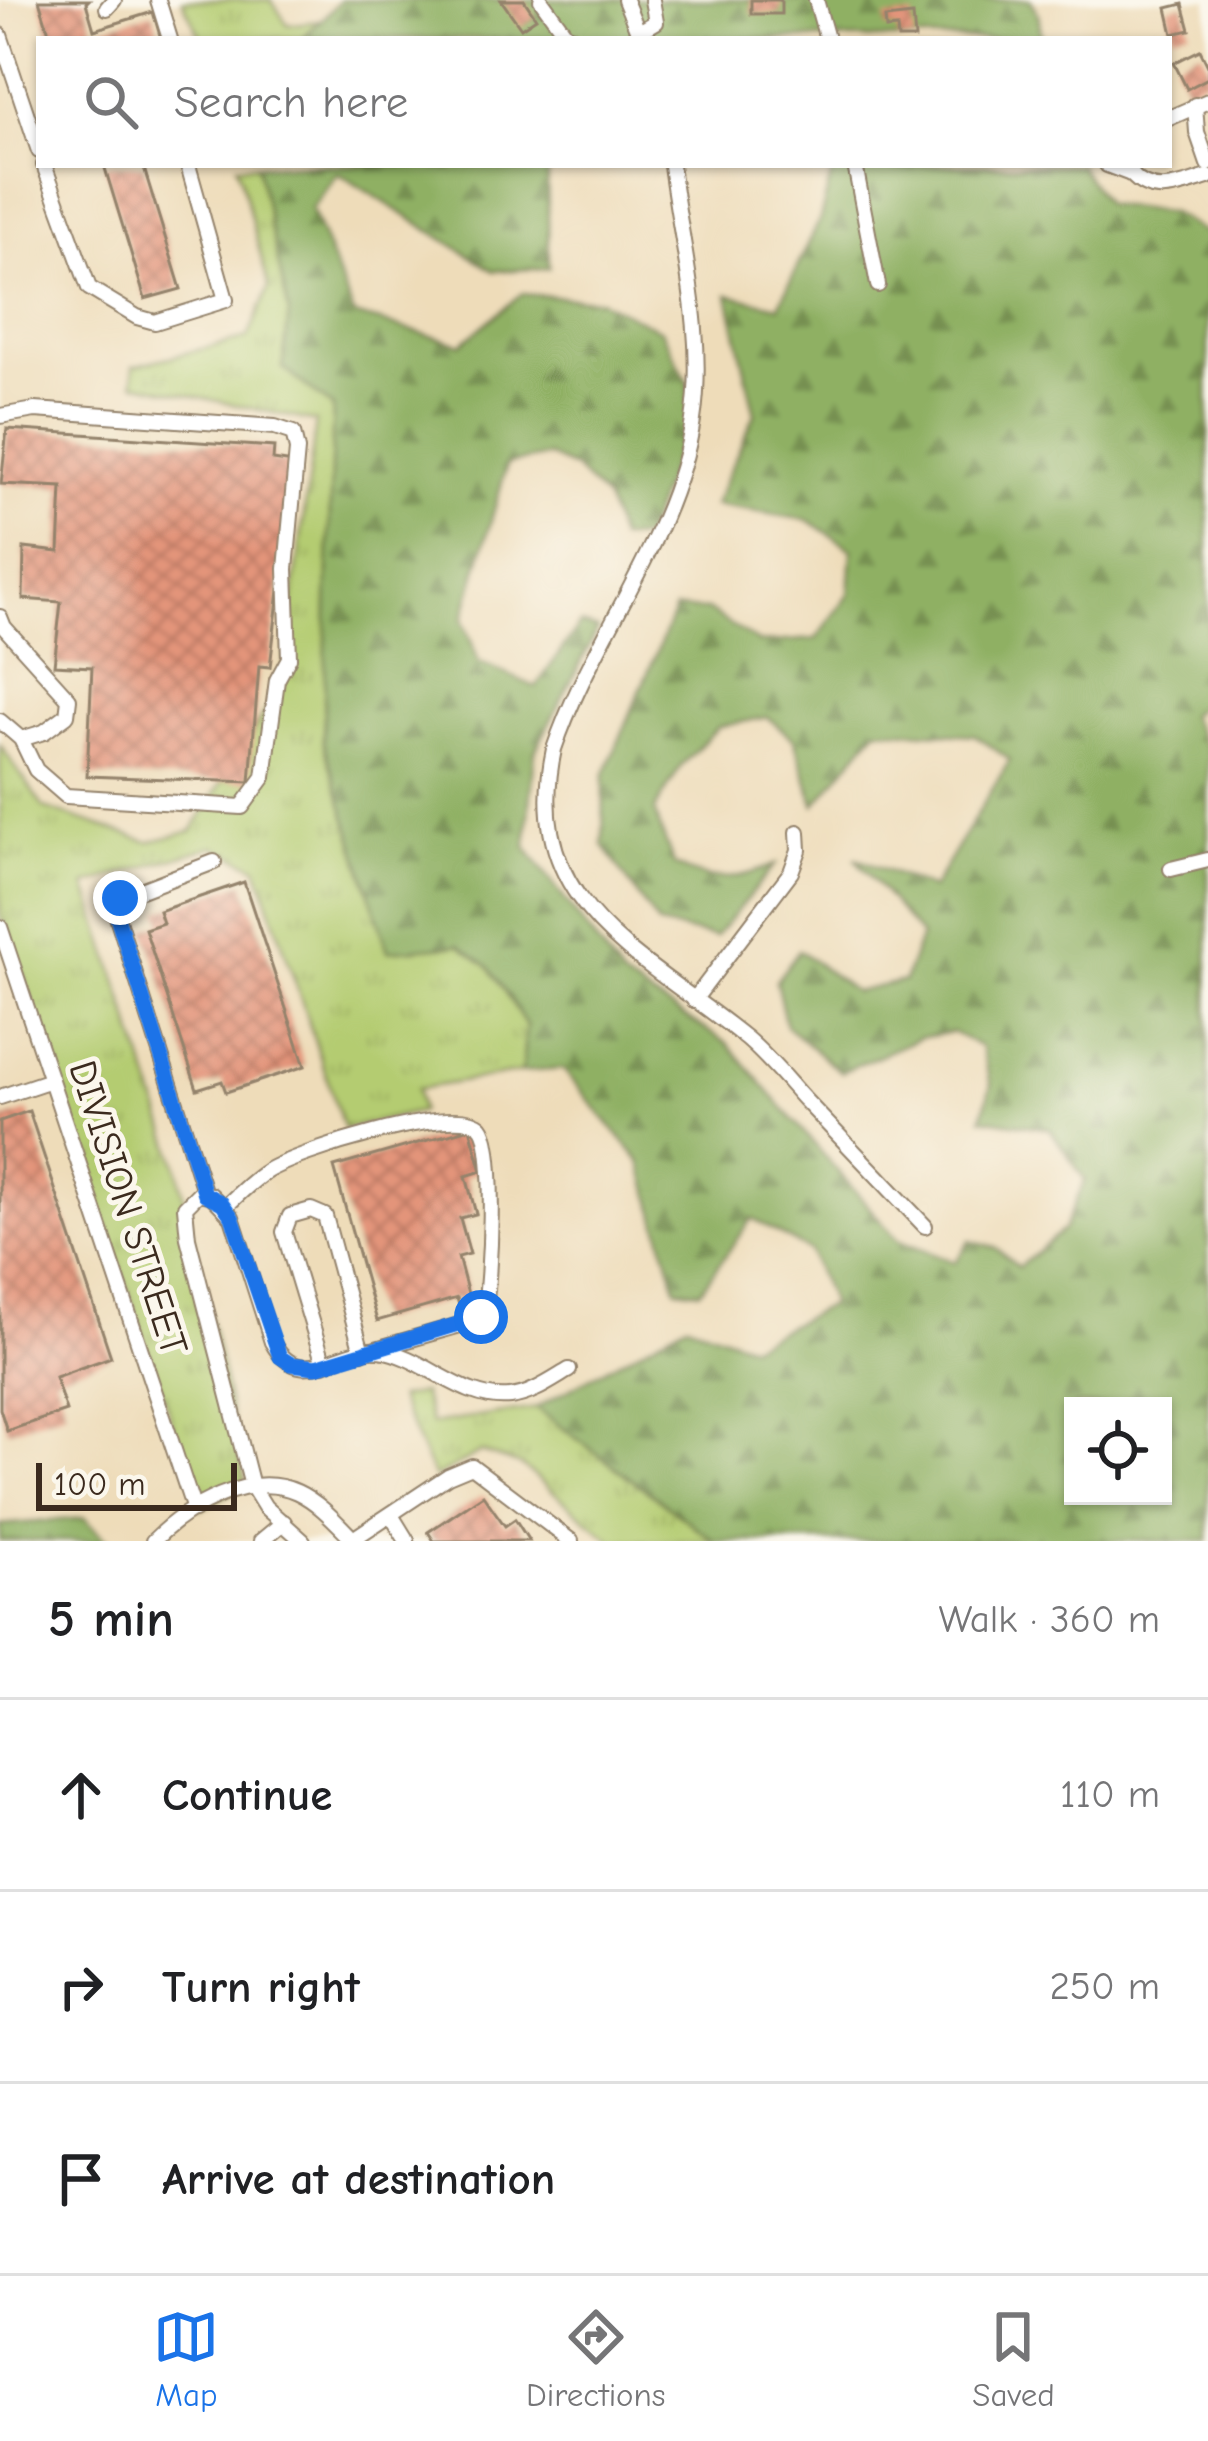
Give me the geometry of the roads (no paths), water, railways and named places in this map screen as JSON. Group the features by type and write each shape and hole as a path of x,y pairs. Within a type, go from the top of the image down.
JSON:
{"street":[{"path":"158,0 169,36"},
{"path":"541,0 567,36"},
{"path":"625,0 640,36 656,22 652,0"},
{"path":"816,0 826,36"},
{"path":"0,35 36,138"},
{"path":"23,107 36,103"},
{"path":"1172,117 1202,103"},
{"path":"1202,103 1197,132 1208,164"},
{"path":"45,168 89,287 137,317 155,322 226,300 189,168"},
{"path":"670,168 697,358 693,421 686,456 665,511 561,729 549,771 548,814 565,878 592,919 749,1041 925,1226"},
{"path":"856,168 878,285"},
{"path":"1132,169 1152,188 1166,189 1208,177"},
{"path":"0,416 35,410 275,427 293,433 297,450 286,569 289,658 277,680 264,777 242,807 66,796 36,770 21,739 0,722"},
{"path":"0,617 69,699 67,715 44,732 21,739"},
{"path":"694,1000 791,872 799,850 798,832"},
{"path":"1171,869 1208,860"},
{"path":"205,1194 112,901 214,862"},
{"name":"DIVISION STREET","path":"0,927 194,1510"},
{"path":"0,1097 51,1080"},
{"path":"225,1207 268,1170 317,1150 439,1120 463,1118 478,1124 489,1155 484,1311 474,1322 324,1364 291,1364 280,1357 225,1207 199,1193 185,1207 252,1486 266,1508 303,1541"},
{"path":"324,1364 284,1232 290,1216 311,1210 325,1216 368,1351"},
{"path":"368,1351 392,1353 471,1390 509,1398 569,1370"},
{"path":"153,1541 194,1510 252,1486 284,1487 301,1494 354,1540 448,1476 472,1466 571,1541"},
{"path":"391,1515 407,1541"},
{"path":"261,1541 284,1522"}]}
